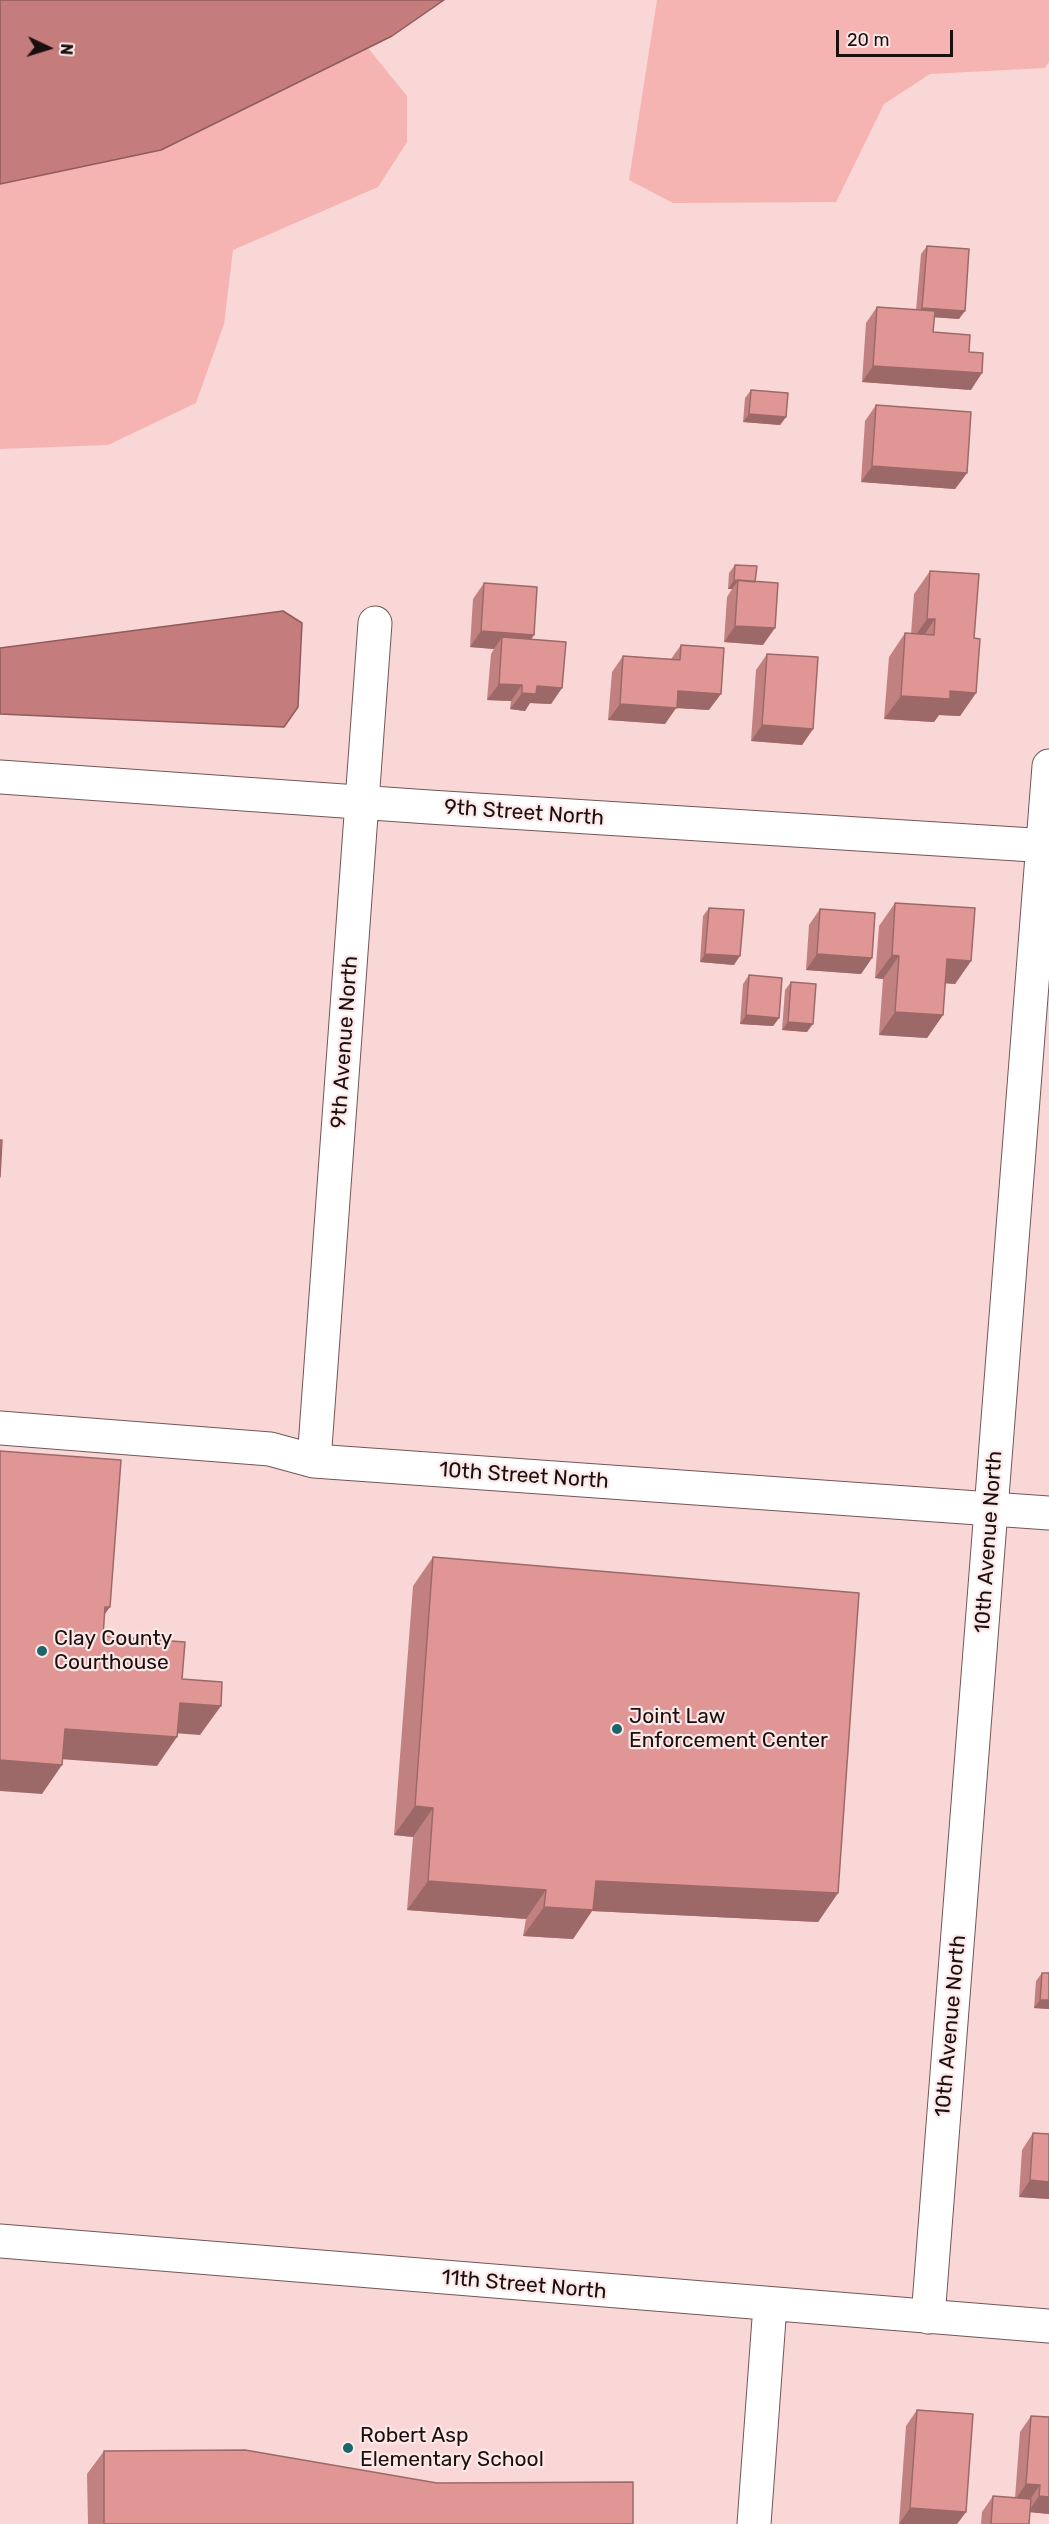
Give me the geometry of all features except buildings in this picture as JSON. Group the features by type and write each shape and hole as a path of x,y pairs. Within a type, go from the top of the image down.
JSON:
{"street":[{"name":"9th Avenue North","path":"314,1461 375,623"},
{"name":"10th Avenue North","path":"928,2317 1046,846 1049,766"},
{"name":"9th Street North","path":"0,777 1046,846"},
{"name":"10th Street North","path":"0,1428 270,1449 314,1461 1049,1514"},
{"name":"11th Street North","path":"0,2241 1049,2326"},
{"path":"754,2524 770,2305"}],"shaded area":[{"path":"0,0 444,0 392,36 161,150 0,184"},
{"path":"657,0 1049,0 1049,62 1045,68 930,74 884,104 836,202 673,203 629,180"},
{"path":"368,48 407,96 407,142 378,187 233,250 224,324 196,403 108,445 0,449 0,184 161,150"},
{"path":"283,611 302,623 298,707 284,727 0,714 0,648"}],"place":[{"name":"Clay County Courthouse","path":"42,1651"},
{"name":"Joint Law Enforcement Center","path":"617,1729"},
{"name":"Robert Asp Elementary School","path":"348,2448"}]}
